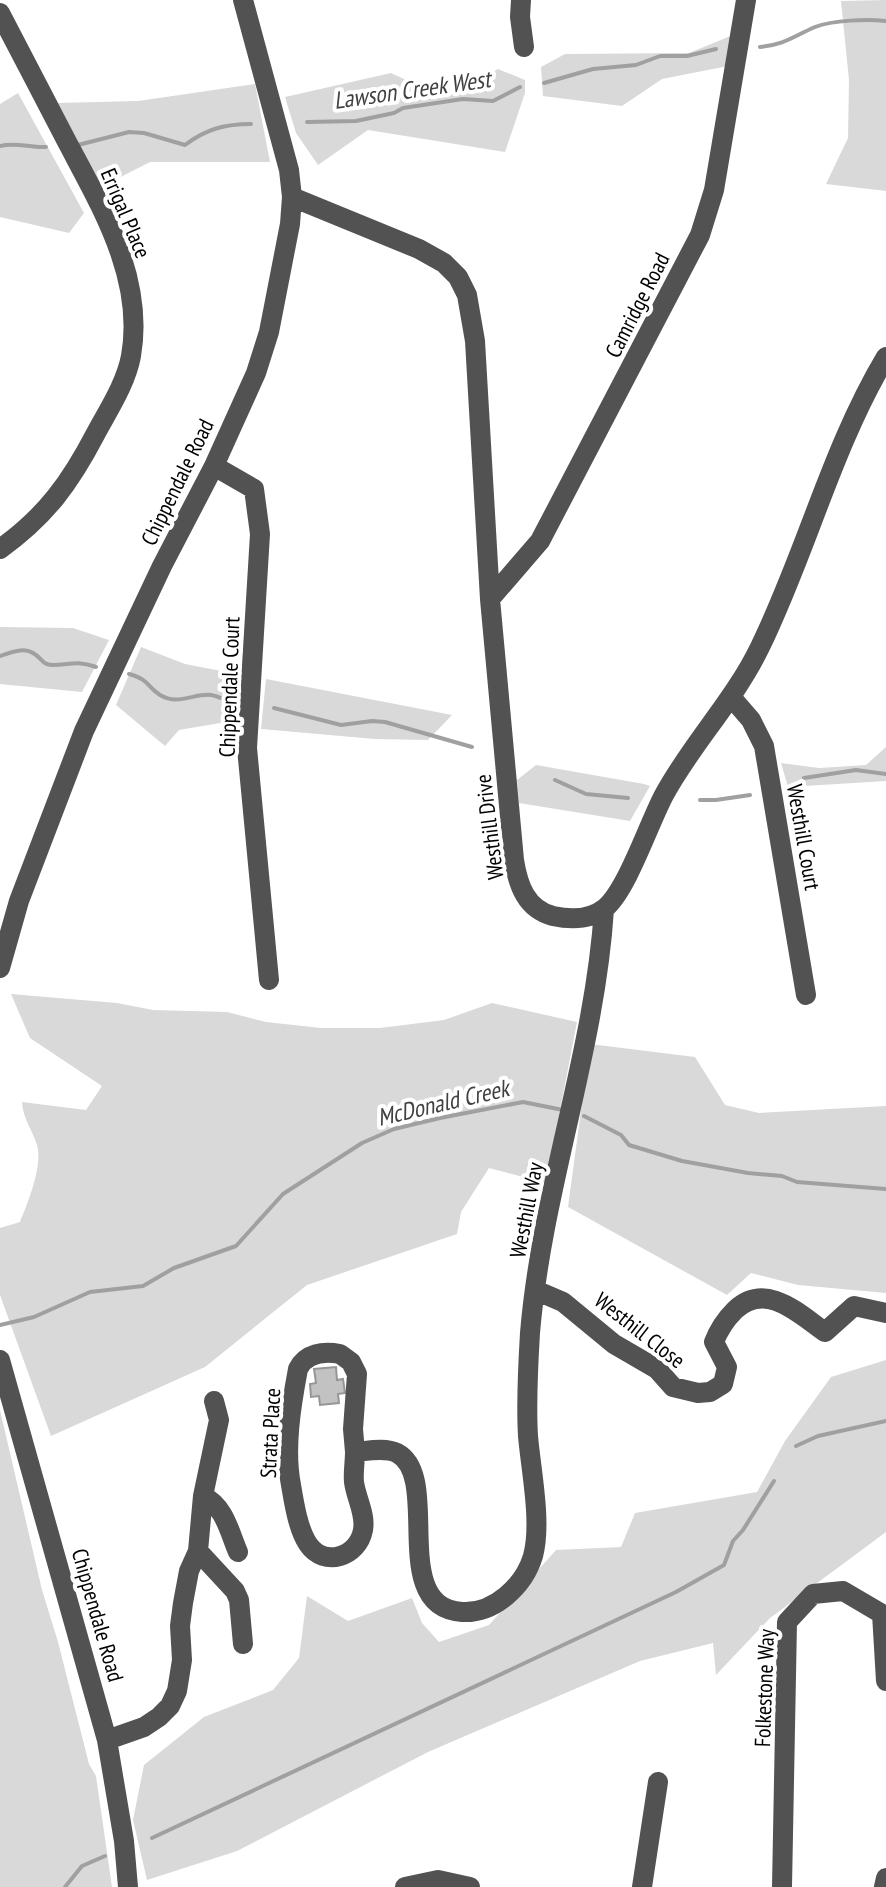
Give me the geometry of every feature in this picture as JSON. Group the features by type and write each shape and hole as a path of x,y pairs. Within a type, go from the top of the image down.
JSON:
{"street":[{"name":"Chippendale Road","path":"0,968 10,898 84,731 162,566 214,466 256,373 269,332 292,197 289,170 243,0"},
{"path":"521,0 524,47"},
{"name":"Camridge Road","path":"490,599 540,541 700,235 714,190 746,0"},
{"name":"Errigal Place","path":"0,13 90,185 121,252 133,299 131,357 124,379 71,479 49,508 0,549"},
{"name":"Westhill Drive","path":"292,197 419,249 444,263 458,277 467,295 475,341 490,599 514,860 521,891 531,904 548,914 569,920 581,919 604,909"},
{"path":"604,909 620,890 668,787 691,750 732,698 768,632 857,414 886,357"},
{"name":"Chippendale Court","path":"214,466 254,489 260,534 247,748 269,980"},
{"name":"Westhill Court","path":"732,698 751,720 764,746 806,995"},
{"name":"Westhill Way","path":"355,1452 392,1451 412,1467 424,1582 428,1593 445,1608 465,1612 486,1609 513,1589 531,1561 536,1543 528,1402 535,1290 597,982 604,909"},
{"name":"Westhill Close","path":"535,1290 552,1295 574,1310 614,1344 657,1369 673,1387 698,1393 710,1392 723,1384 727,1367 714,1342 720,1327 745,1302 760,1296 776,1300 825,1332 854,1306 886,1313"},
{"name":"Strata Place","path":"324,1352 340,1354 355,1367 355,1452 354,1481 364,1522 363,1531 349,1553 336,1557 323,1556 306,1540 294,1504 288,1470 298,1369 308,1358 324,1352"},
{"name":"Chippendale Road","path":"0,1360 107,1740 124,1841 128,1887"},
{"path":"107,1740 144,1727 159,1717 170,1706 177,1691 182,1660 180,1626 185,1592 189,1571 198,1551 203,1496 219,1420 214,1401"},
{"path":"203,1496 218,1507 238,1552"},
{"path":"198,1551 235,1591 239,1600 243,1644"},
{"name":"Folkestone Way","path":"782,1887 787,1622 813,1594 843,1591 882,1614 886,1681"},
{"path":"642,1887 658,1782"},
{"path":"884,1887 886,1878"},
{"path":"405,1887 438,1880 470,1887"}],"shaded area":[{"path":"886,0 886,191 826,184 848,138 849,80 841,1"},
{"path":"733,35 728,66 662,79 622,106 543,96 541,67 565,54 689,53"},
{"path":"498,69 525,80 525,93 505,152 368,130 318,165 296,133 285,97 391,73 441,96 462,92"},
{"path":"255,84 270,162 150,162 101,187 58,103 138,101"},
{"path":"18,93 84,213 69,233 0,217 0,104"},
{"path":"0,627 73,628 109,640 82,692 0,684"},
{"path":"141,647 185,664 242,675 238,720 179,730 165,746 116,705"},
{"path":"266,679 452,715 428,740 375,739 261,729"},
{"path":"886,747 886,781 788,787 781,763 819,768 866,765"},
{"path":"536,765 650,786 630,821 519,803 517,780"},
{"path":"11,994 117,1003 153,1010 227,1012 266,1022 321,1028 380,1028 444,1020 492,1003 577,1022 546,1183 489,1168 461,1212 457,1234 307,1285 205,1367 51,1436 0,1295 0,1228 20,1222 38,1163 37,1145 22,1102 86,1110 102,1086 30,1038"},
{"path":"590,1044 695,1057 725,1105 759,1113 886,1106 886,1293 798,1285 751,1273 727,1295 568,1207"},
{"path":"886,1360 886,1532 770,1618 716,1675 713,1643 640,1661 428,1752 237,1851 147,1880 133,1820 144,1765 204,1717 273,1690 299,1658 307,1596 348,1621 412,1598 422,1623 439,1642 489,1625 556,1550 621,1547 635,1513 757,1492 785,1441 831,1377"},
{"path":"0,1410 42,1590 89,1764 96,1776 112,1887 0,1887"}],"building":[{"path":"336,1367 337,1380 343,1379 345,1393 338,1394 339,1403 320,1405 319,1396 311,1397 310,1384 316,1383 314,1369"}],"waterway":[{"name":"Lawson Creek West","path":"760,47 783,42 831,23 886,21"},
{"name":"Lawson Creek West","path":"544,83 593,69 636,65 660,56 687,56 716,49"},
{"name":"Lawson Creek West","path":"307,122 356,121 394,113 403,108 463,99 493,101 520,87"},
{"name":"Lawson Creek West","path":"78,145 129,132 144,133 185,145 216,128 251,124"},
{"name":"Lawson Creek West","path":"0,146 46,147"},
{"path":"0,656 27,651 49,665 77,663 96,667"},
{"path":"129,674 167,698 211,695 230,700"},
{"path":"274,708 341,725 385,722 472,747"},
{"path":"804,778 856,770 886,774"},
{"path":"555,780 586,794 628,798"},
{"path":"700,800 750,795"},
{"name":"McDonald Creek","path":"0,1325 34,1317 90,1292 143,1286 174,1268 236,1246 283,1194 362,1143 394,1129 523,1102 563,1110"},
{"name":"McDonald Creek","path":"584,1116 621,1135 629,1145 682,1161 782,1176 797,1182 886,1189"},
{"path":"796,1446 818,1436 886,1421"},
{"path":"152,1838 676,1592 724,1565 733,1541 774,1481"},
{"path":"65,1887 82,1866 105,1856"}]}
